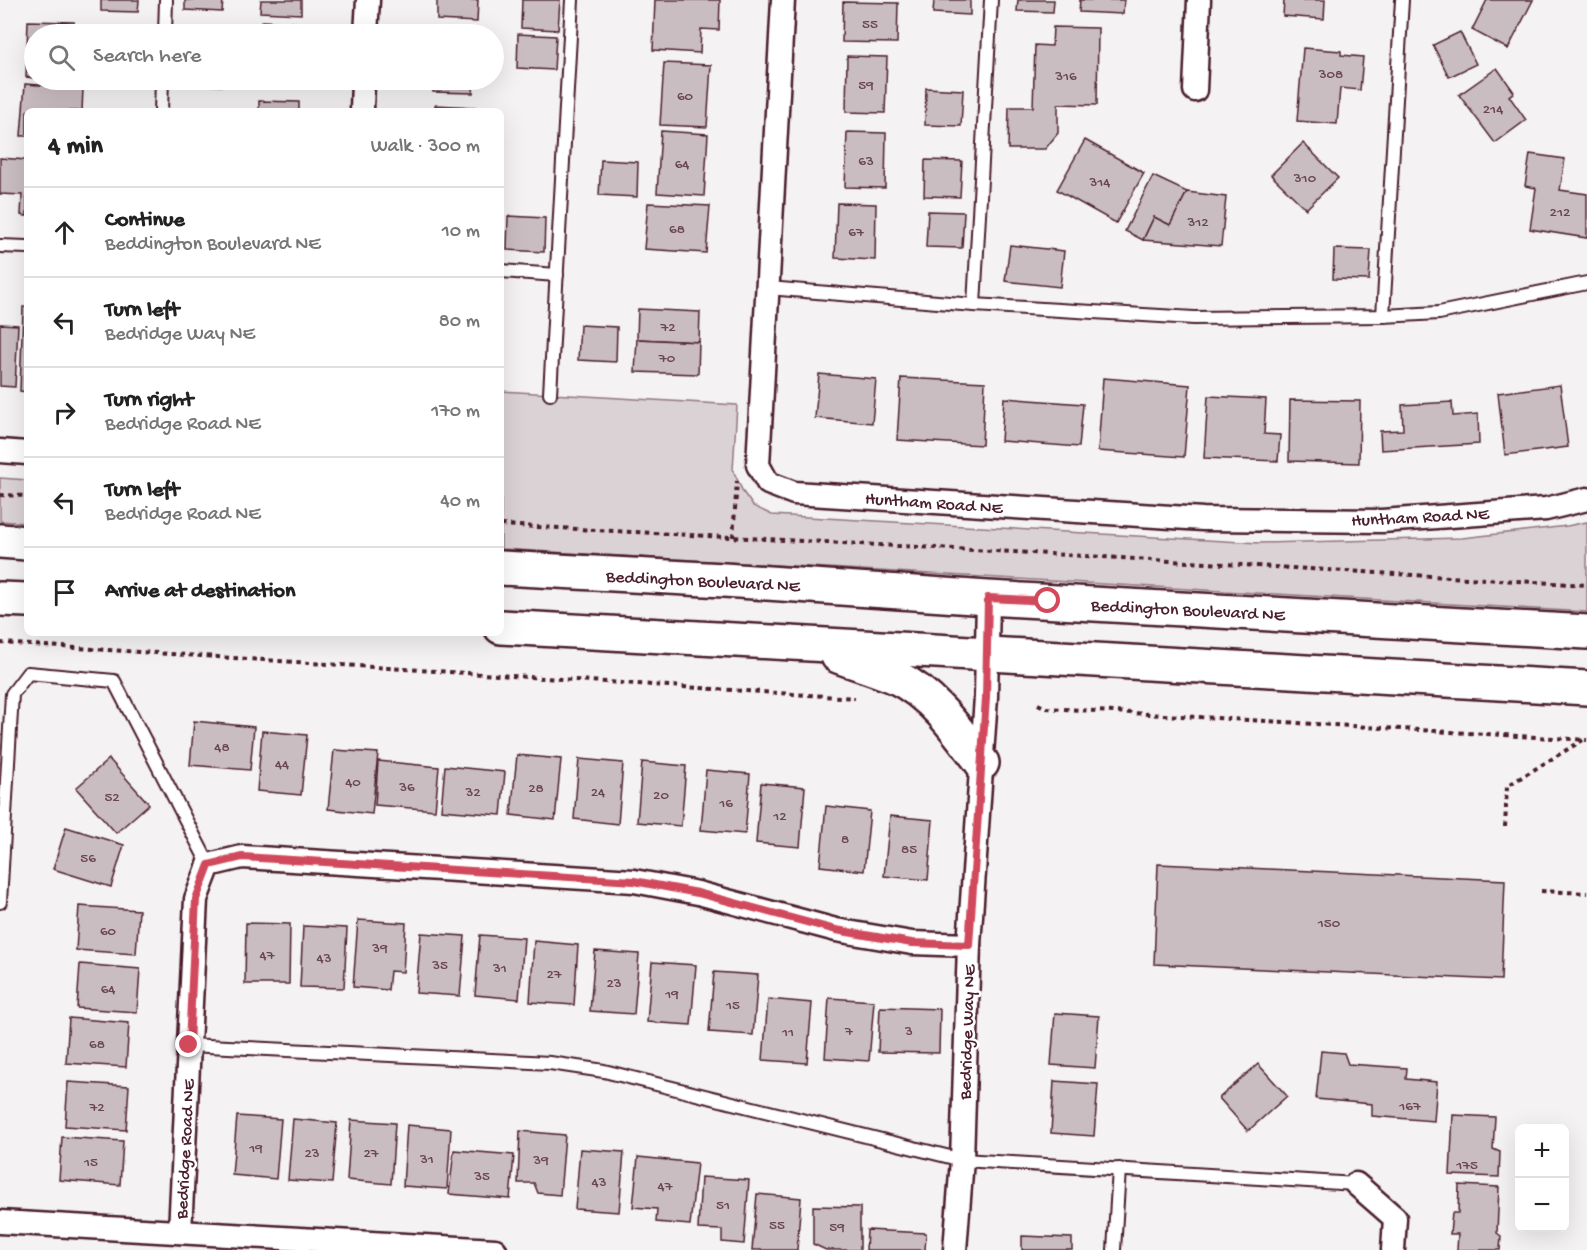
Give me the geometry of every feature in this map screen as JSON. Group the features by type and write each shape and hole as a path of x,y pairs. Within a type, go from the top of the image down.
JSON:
{"main road":[{"path":"0,541 24,543"},
{"name":"Beddington Boulevard NE","path":"504,568 1587,632"},
{"path":"0,599 24,600"},
{"path":"504,627 1587,688"},
{"path":"808,645 896,678 921,693 958,731 981,763"}],"street":[{"path":"367,24 368,0"},
{"name":"Huntham Road NE","path":"783,0 758,465 768,483 794,493 1203,519 1370,521 1546,509 1587,500"},
{"path":"1195,90 1199,0"},
{"path":"362,108 363,90"},
{"path":"0,451 24,453"},
{"name":"Bedridge Way NE","path":"955,1250 962,1160 969,945 986,698 988,598"},
{"path":"209,865 242,857 634,881 698,893 836,930 912,943 969,945"},
{"name":"Bedridge Road NE","path":"180,1232 196,899 209,865"},
{"path":"1356,1184 1395,1218 1393,1250"},
{"path":"0,1222 495,1250"}],"lane":[{"path":"165,24 166,0"},
{"path":"550,394 572,0"},
{"path":"974,305 991,0"},
{"path":"1383,316 1402,0"},
{"path":"161,108 162,90"},
{"path":"0,246 24,247"},
{"path":"504,271 557,275"},
{"path":"768,288 974,305 1194,318 1383,316 1439,313 1587,283"},
{"path":"0,902 12,694 28,673 114,681 209,865"},
{"path":"189,1045 550,1063 604,1071 962,1160 1356,1184"},
{"path":"1114,1250 1119,1169"}],"path":[{"path":"0,495 24,496"},
{"path":"504,525 1587,585"},
{"path":"0,643 858,698"},
{"path":"1038,704 1046,708 1585,739"},
{"path":"1504,827 1507,786 1585,739"},
{"path":"1541,891 1587,893"}],"shaded area":[{"path":"504,391 737,405 733,470 743,492 753,506 772,515 1259,543 1462,538 1587,522 1587,612 504,549"},
{"path":"0,478 24,480 24,523 0,521"}],"building":[{"path":"101,0 139,0 138,12 101,11"},
{"path":"185,0 223,0 222,12 185,10"},
{"path":"261,0 301,0 301,14 260,12"},
{"path":"437,0 478,0 477,22 437,20"},
{"path":"522,0 560,0 558,30 521,28"},
{"path":"655,0 720,0 719,30 701,29 700,53 653,50"},
{"path":"934,0 970,0 970,15 933,13"},
{"path":"1018,0 1054,0 1053,12 1017,11"},
{"path":"1080,0 1124,0 1123,14 1079,12"},
{"path":"1284,0 1325,0 1324,19 1283,16"},
{"path":"1487,0 1533,0 1508,49 1472,30"},
{"path":"843,2 898,3 897,43 842,42"},
{"path":"28,21 74,22 74,24 28,24"},
{"path":"262,21 302,23 302,24 262,24"},
{"path":"1053,27 1098,28 1097,105 1058,104 1058,133 1045,149 1008,149 1009,107 1033,107 1035,45 1052,46"},
{"path":"1460,32 1476,64 1449,77 1433,45"},
{"path":"518,34 556,36 554,70 517,68"},
{"path":"1303,48 1341,51 1341,55 1363,57 1360,90 1340,88 1337,124 1297,121"},
{"path":"847,56 887,57 885,113 846,112"},
{"path":"664,63 711,65 707,127 660,125"},
{"path":"1497,68 1514,92 1509,96 1526,120 1495,143 1459,95"},
{"path":"926,88 963,90 961,126 925,125"},
{"path":"25,90 83,90 82,108 24,108 24,136 21,136"},
{"path":"433,90 473,90 473,93 433,92"},
{"path":"259,101 299,102 299,108 259,108"},
{"path":"435,105 475,107 475,108 434,108"},
{"path":"661,131 708,134 704,196 657,193"},
{"path":"847,132 886,133 885,188 845,187"},
{"path":"1085,140 1144,173 1116,223 1057,190"},
{"path":"1303,143 1338,178 1306,209 1271,175"},
{"path":"1530,154 1565,159 1560,190 1587,194 1587,238 1530,229 1536,188 1525,186"},
{"path":"0,158 24,160 24,216 21,215 22,195 0,194"},
{"path":"601,160 638,162 637,197 599,195"},
{"path":"925,160 962,161 960,197 924,196"},
{"path":"1153,176 1187,192 1170,225 1154,217 1143,240 1125,231"},
{"path":"1187,192 1226,197 1221,246 1143,240 1154,217 1170,225"},
{"path":"648,203 710,206 706,253 644,249"},
{"path":"837,203 876,204 875,260 835,258"},
{"path":"928,211 964,212 962,248 926,247"},
{"path":"508,216 545,218 544,252 507,250"},
{"path":"1010,245 1064,251 1060,287 1005,281"},
{"path":"1334,249 1371,250 1369,280 1333,279"},
{"path":"23,307 24,307 24,392 20,391"},
{"path":"638,309 700,312 699,342 637,339"},
{"path":"0,324 18,325 15,387 0,386"},
{"path":"580,325 617,327 616,362 578,360"},
{"path":"637,339 699,342 698,374 635,372"},
{"path":"819,374 876,379 872,423 815,418"},
{"path":"901,378 985,382 982,445 897,440"},
{"path":"1103,378 1190,385 1184,457 1098,451"},
{"path":"1560,385 1568,447 1505,455 1498,393"},
{"path":"1208,396 1266,399 1264,434 1280,435 1278,461 1204,458"},
{"path":"1004,398 1083,404 1079,447 1001,441"},
{"path":"1290,400 1360,401 1359,463 1289,461"},
{"path":"1452,402 1453,416 1478,414 1479,444 1381,450 1380,431 1403,430 1402,405"},
{"path":"194,721 254,727 250,770 190,765"},
{"path":"262,731 307,735 301,795 257,791"},
{"path":"334,750 378,753 372,814 328,809"},
{"path":"517,755 561,759 555,820 511,815"},
{"path":"109,759 149,804 116,833 76,788"},
{"path":"579,759 623,763 618,824 574,819"},
{"path":"378,761 439,767 435,810 375,805"},
{"path":"642,762 686,766 681,826 637,822"},
{"path":"445,766 505,772 501,815 441,810"},
{"path":"706,770 750,774 745,834 701,830"},
{"path":"761,783 805,787 800,847 756,843"},
{"path":"826,806 870,811 864,871 820,866"},
{"path":"890,816 933,820 928,880 884,876"},
{"path":"66,827 124,845 111,887 53,869"},
{"path":"1158,864 1505,880 1501,980 1154,964"},
{"path":"79,906 139,910 136,954 76,950"},
{"path":"358,920 406,923 403,972 390,971 388,990 353,987"},
{"path":"246,923 290,924 289,984 245,984"},
{"path":"303,926 347,928 344,988 300,987"},
{"path":"421,933 465,936 460,996 416,993"},
{"path":"480,935 524,938 519,999 475,995"},
{"path":"534,941 578,945 574,1005 530,1002"},
{"path":"595,951 639,954 634,1014 590,1011"},
{"path":"652,962 696,965 691,1025 647,1022"},
{"path":"80,964 140,969 137,1012 77,1008"},
{"path":"714,972 758,975 753,1035 709,1032"},
{"path":"829,998 874,1001 869,1061 825,1058"},
{"path":"768,999 812,1003 807,1063 763,1060"},
{"path":"880,1007 940,1009 939,1053 878,1052"},
{"path":"1055,1013 1099,1016 1095,1068 1051,1065"},
{"path":"69,1018 129,1023 126,1067 66,1063"},
{"path":"1321,1051 1344,1053 1348,1064 1407,1068 1406,1079 1437,1082 1434,1121 1372,1116 1372,1104 1316,1099"},
{"path":"1258,1064 1287,1096 1248,1131 1219,1098"},
{"path":"1054,1081 1098,1084 1094,1136 1051,1133"},
{"path":"68,1082 129,1086 126,1130 65,1126"},
{"path":"1453,1115 1495,1117 1493,1149 1500,1152 1499,1177 1450,1175"},
{"path":"237,1116 281,1119 276,1179 232,1175"},
{"path":"293,1119 337,1123 332,1183 288,1180"},
{"path":"351,1120 395,1123 391,1184 347,1180"},
{"path":"407,1125 451,1129 447,1189 403,1186"},
{"path":"520,1131 565,1135 560,1195 538,1193 534,1183 518,1183"},
{"path":"62,1137 123,1141 120,1185 59,1180"},
{"path":"580,1149 624,1152 619,1212 575,1209"},
{"path":"454,1150 514,1155 510,1199 449,1194"},
{"path":"638,1157 697,1163 690,1225 656,1222 657,1209 633,1207"},
{"path":"701,1177 749,1180 744,1244 722,1242 722,1230 698,1229"},
{"path":"1459,1185 1499,1187 1497,1233 1501,1236 1500,1250 1457,1250 1458,1234 1450,1234 1452,1213 1458,1213"},
{"path":"757,1194 801,1198 797,1250 752,1250"},
{"path":"813,1206 860,1207 860,1250 826,1250 813,1244"},
{"path":"867,1230 926,1233 925,1250 866,1250"},
{"path":"1022,1236 1072,1238 1072,1250 1022,1250"}],"route":[{"path":"189,1045 196,899 209,865 242,857 634,881 698,893 836,930 912,943 969,945 986,698 988,598 1048,601"}]}
